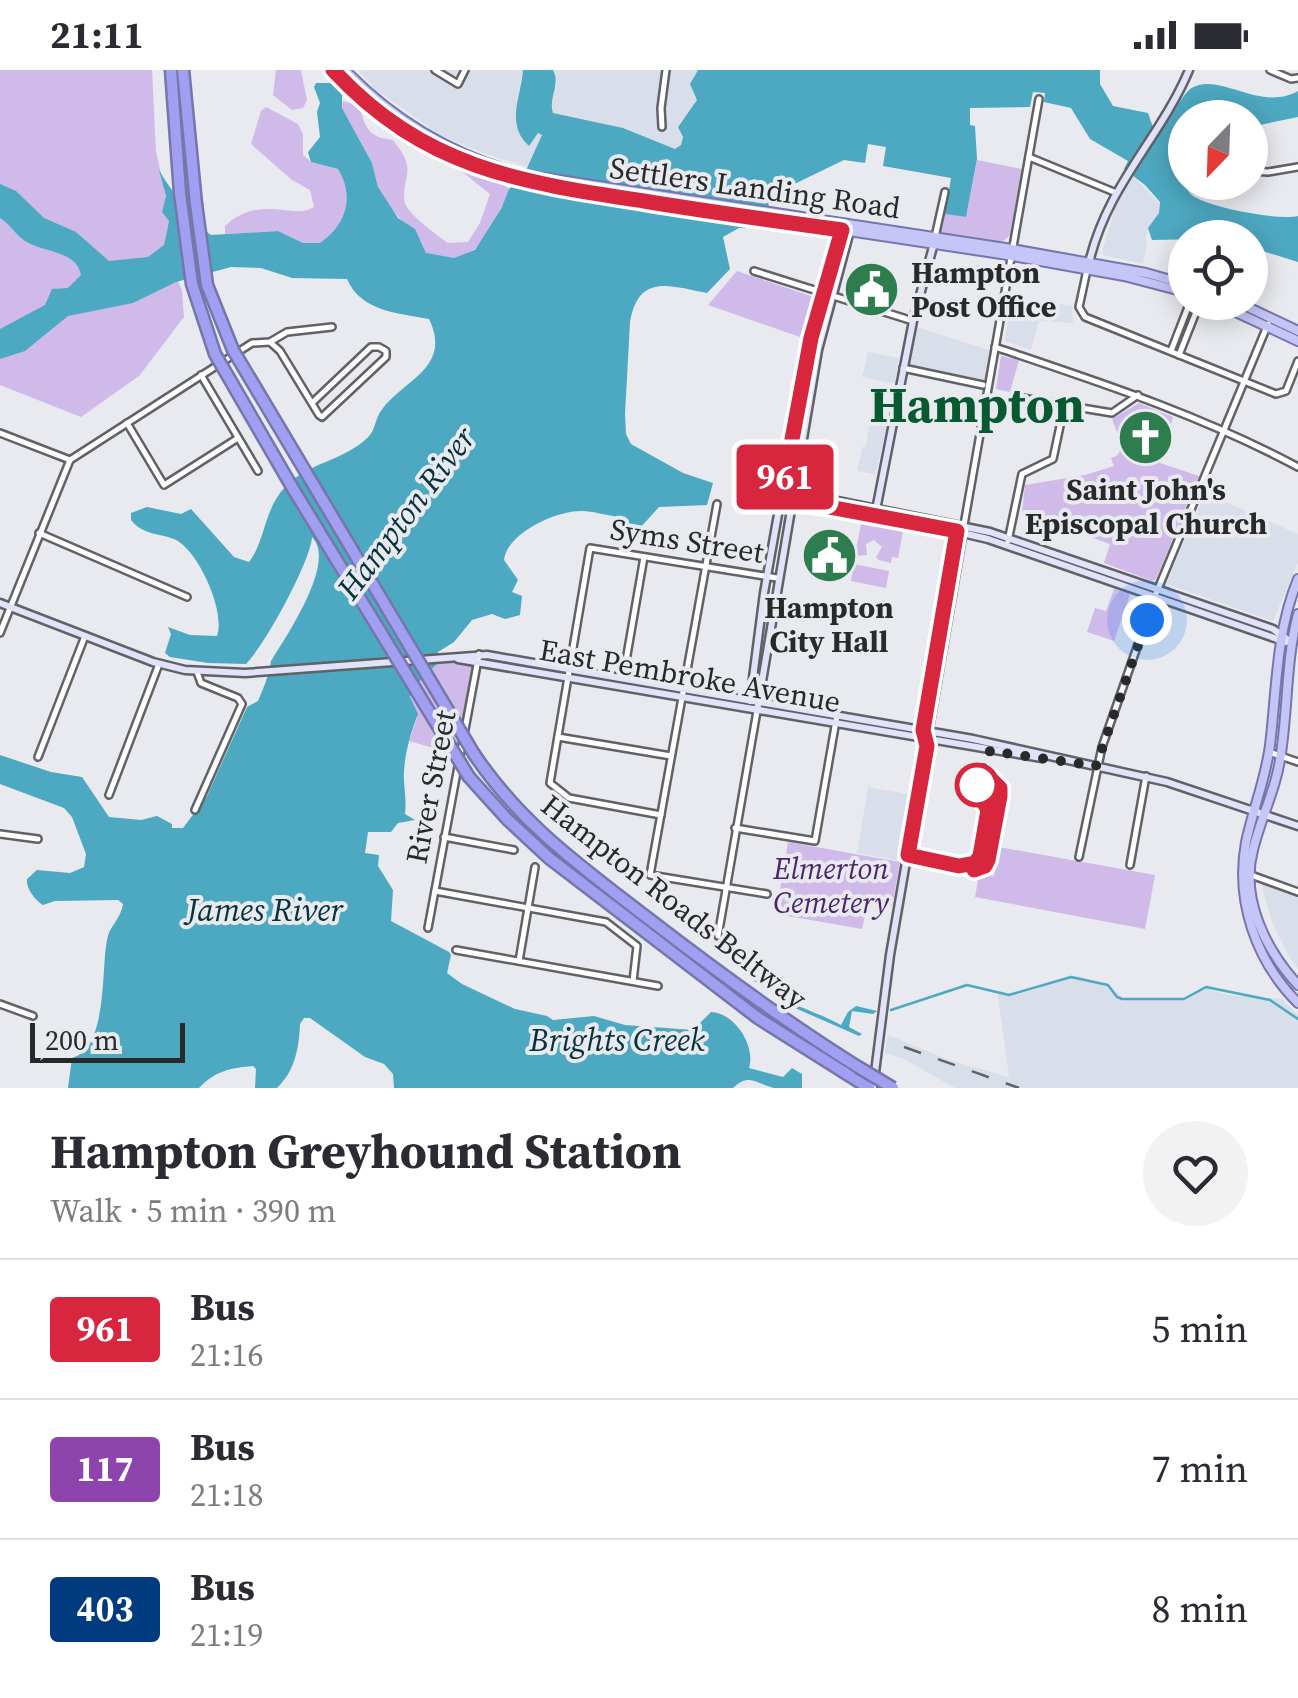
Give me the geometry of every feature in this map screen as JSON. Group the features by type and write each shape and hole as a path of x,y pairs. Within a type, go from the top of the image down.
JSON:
{"highway":[{"name":"Hampton Roads Beltway","path":"170,70 189,274 196,305 216,354 312,520 470,777 507,820 549,858 758,1018 871,1088"},
{"name":"Hampton Roads Beltway","path":"186,70 196,204 208,284 233,350 474,754 510,804 559,850 767,1009 894,1088"}],"main road":[{"name":"Settlers Landing Road","path":"333,70 361,98 407,132 447,154 548,187 847,227 1168,281"},
{"name":"Settlers Landing Road","path":"345,70 380,102 425,134 502,172"},
{"path":"1088,266 1114,192 1189,70"},
{"path":"757,711 753,700 767,576 800,391 847,227"},
{"path":"876,511 934,241"},
{"name":"Settlers Landing Road","path":"1088,266 1168,287"},
{"path":"753,700 827,294"},
{"path":"1264,320 1298,331"},
{"path":"1266,320 1298,341"},
{"path":"782,493 1008,542 1295,644"},
{"path":"871,1088 962,530"},
{"path":"1298,579 1280,637 1269,752 1246,845 1247,910 1259,949 1278,982 1298,1003"},
{"name":"East Pembroke Avenue","path":"0,603 159,664 197,672 262,672 479,658 622,682 684,688 927,734"},
{"path":"1298,614 1281,756 1247,874 1268,945 1298,985"},
{"name":"East Pembroke Avenue","path":"622,682 682,698 836,725 927,734"},
{"path":"927,734 1031,758 1058,758 1146,776 1298,826"}],"street":[{"path":"434,70 458,84 465,70"},
{"path":"662,127 666,70"},
{"path":"1270,70 1298,78"},
{"path":"962,530 1040,99"},
{"path":"1028,157 1114,192"},
{"path":"1268,172 1298,167"},
{"path":"934,241 946,192"},
{"path":"1088,266 1079,302 1081,315 1282,394 1298,360"},
{"path":"754,271 914,321"},
{"path":"1170,351 1183,320"},
{"path":"1179,355 1193,320"},
{"path":"1078,856 1096,766 1156,592 1269,322"},
{"path":"0,633 70,460 252,344 270,342 288,332 332,327"},
{"path":"270,342 280,350 318,416 326,416 386,358 386,352 370,347 312,403"},
{"path":"995,347 1138,395 1224,429 1298,467"},
{"path":"904,368 983,385"},
{"path":"201,375 258,471"},
{"path":"1022,398 1112,413 1138,395"},
{"path":"1008,542 1022,474 1052,459 1064,406"},
{"path":"127,422 164,485 238,438"},
{"path":"0,432 70,460"},
{"path":"716,504 650,875 767,894"},
{"path":"39,533 187,597"},
{"name":"Syms Street","path":"569,673 590,548 777,578"},
{"path":"622,682 644,557"},
{"path":"38,757 85,636"},
{"name":"River Street","path":"428,928 479,658"},
{"path":"109,795 159,664"},
{"path":"195,810 242,704 238,698 201,683 197,672"},
{"path":"569,673 550,783 569,798 662,815"},
{"path":"718,936 757,711"},
{"path":"736,828 815,841 837,715"},
{"path":"558,737 671,756"},
{"path":"1269,752 1298,762"},
{"path":"1130,865 1146,776"},
{"path":"0,834 38,839"},
{"path":"444,837 514,850"},
{"path":"519,961 535,868"},
{"path":"1247,874 1298,892"},
{"path":"435,891 606,922 637,946 633,981"},
{"path":"456,950 658,986"},
{"path":"0,1004 33,1016"}],"shaded area":[{"path":"358,70 523,70 517,100 535,137 543,135 540,145 528,167 483,153 440,135 375,89"},
{"path":"553,70 698,70 693,78 697,100 678,126 683,137 681,145 675,149 623,128 553,113 551,101 557,85"},
{"path":"1132,175 1159,203 1159,212 1145,237 1143,264 1103,255 1102,251 1119,196"},
{"path":"1011,297 1072,306 1073,323 1039,321 1031,350 1005,341"},
{"path":"917,327 989,350 992,353 986,380 908,364"},
{"path":"868,352 899,358 895,384 862,377"},
{"path":"870,420 888,423 875,474 857,471"},
{"path":"1205,493 1298,534 1298,563 1273,621 1166,584"},
{"path":"868,787 908,794 897,860 857,853"},
{"path":"1261,883 1298,896 1298,968 1273,925"},
{"path":"1078,976 1108,985 1132,1000 1182,999 1205,988 1229,995 1282,999 1298,1015 1298,1088 955,1088 904,1059 885,1053 888,1035 949,1060 1009,1077 997,991 1017,995"}],"green space":[{"path":"0,70 152,70 156,151 170,216 164,245 182,291 184,317 139,376 81,417 0,385"},
{"path":"276,70 301,70 307,100 303,108 292,110 273,95"},
{"path":"343,101 360,106 366,126 374,134 393,140 406,160 407,208 448,243 468,242 490,194 455,166 499,181 509,189 490,230 475,249 457,258 425,253 422,243 388,205 378,187 372,163 342,108"},
{"path":"266,107 298,124 303,134 303,155 311,162 338,169 343,179 347,200 342,219 320,243 303,243 278,231 225,234 225,226 250,211 314,207 310,190 292,180 251,144 261,111"},
{"path":"977,160 1022,169 1010,235 1001,243 939,233 945,214 966,217"},
{"path":"737,271 814,297 803,338 708,305"},
{"path":"1001,356 1019,360 1010,392 996,389"},
{"path":"1139,403 1173,417 1160,463 1199,476 1152,581 1104,563 1110,544 1022,513 1025,485 1114,466 1111,458 1118,455 1122,445 1112,419"},
{"path":"862,518 904,526 898,558 892,557 891,563 879,560 876,557 882,547 874,540 866,544 867,555 855,556"},
{"path":"854,564 889,571 886,588 851,581"},
{"path":"1114,589 1130,594 1114,641 1087,632 1095,608 1106,611"},
{"path":"439,660 478,661 461,756 409,741 417,718 410,698 419,681"},
{"name":"Elmerton Cemetery","path":"788,842 900,862 892,906 868,902 862,929 776,914"},
{"path":"999,847 1155,875 1145,929 975,897 979,874 994,876"}],"water":[{"name":"James River","path":"523,70 553,70 553,113 623,128 675,149 683,137 678,127 697,100 690,84 698,70 1100,70 1100,84 1113,106 1148,113 1155,133 1168,120 1168,200 1200,200 1260,215 1298,216 1298,262 1268,253 1268,220 1168,220 1168,240 1152,240 1148,228 1159,213 1160,202 1124,169 1128,161 1090,139 1071,108 1044,102 1045,93 1033,92 1030,107 970,108 977,159 966,217 945,214 951,178 883,166 886,147 868,144 865,163 844,160 782,190 779,201 768,205 776,210 781,224 777,227 739,228 723,237 730,269 707,293 658,286 640,296 630,322 626,434 631,444 683,473 713,483 707,505 659,507 639,529 621,527 614,516 586,511 560,514 523,532 514,541 504,560 518,580 512,592 522,596 520,615 505,619 492,614 472,620 454,642 438,652 437,664 410,697 418,714 405,765 405,814 415,820 398,823 391,832 368,832 365,853 379,855 378,866 393,890 391,921 449,952 447,973 462,984 515,1009 553,1020 594,1016 625,1025 693,1030 711,1012 720,1014 742,1032 749,1050 749,1068 783,1077 792,1068 802,1074 802,1088 774,1088 749,1080 733,1088 394,1088 393,1074 384,1064 365,1057 310,1018 304,1018 292,1067 277,1088 255,1088 253,1066 223,1071 199,1088 68,1088 72,1058 84,1051 97,1024 107,940 123,904 118,900 55,901 43,905 34,897 27,879 37,870 70,873 84,867 86,854 72,817 64,808 0,784 0,755 51,772 82,777 109,817 141,820 157,816 172,824 172,828 183,828 207,796 247,707 258,701 271,661 307,599 318,563 318,548 312,537 286,602 246,664 170,657 165,653 171,634 168,627 190,635 217,636 214,597 201,568 183,545 141,528 131,520 131,513 147,507 181,514 191,509 234,557 249,562 272,506 285,487 304,472 345,453 368,437 388,403 429,363 435,336 429,319 371,305 353,290 347,279 292,278 261,268 231,267 176,282 133,303 68,316 25,351 0,359 0,329 45,305 52,289 68,288 81,275 66,256 25,241 0,218 0,184 16,191 44,218 76,232 109,261 148,257 164,245 169,221 162,212 166,196 159,170 183,205 211,235 278,231 303,243 320,243 342,219 347,200 338,169 311,162 308,152 320,137 320,103 314,87 316,83 332,83 342,92 342,108 372,163 378,187 398,218 415,229 426,253 454,258 475,250 509,189 523,177 542,135 538,133 529,146 518,129 516,110"},
{"name":"James River","path":"1213,84 1269,97 1298,91 1298,117 1268,123 1268,100 1180,100 1190,89"},
{"path":"750,974 785,999 841,1025 848,1012 856,1006 877,1011 852,1011 849,1027 862,1034 859,1036 795,1008 751,979"}],"waterway":[{"path":"891,1010 967,985 1009,995 1071,977 1108,985 1122,999 1184,999 1206,987 1270,1000 1298,1019"}],"railway":[{"path":"904,1047 1019,1088"}],"bus line":[{"name":"961","path":"333,70 361,98 422,142 491,172 548,187 842,230 811,338 782,493 792,500 957,531 923,730 928,740 908,855 959,866 975,863 980,856 988,810 976,789 980,780 990,778 1000,788 1000,796 988,860 985,866 974,870"}],"place":[{"name":"Hampton Post Office","path":"872,290"},
{"name":"Saint John's Episcopal Church","path":"1146,437"},
{"name":"Hampton City Hall","path":"829,555"}],"district":[{"name":"Hampton","path":"977,404"}],"route":[{"path":"977,785 990,751 1096,766 1147,620"}],"water label":[{"name":"Hampton River","path":"406,513"},
{"name":"Brights Creek","path":"617,1040"}]}
